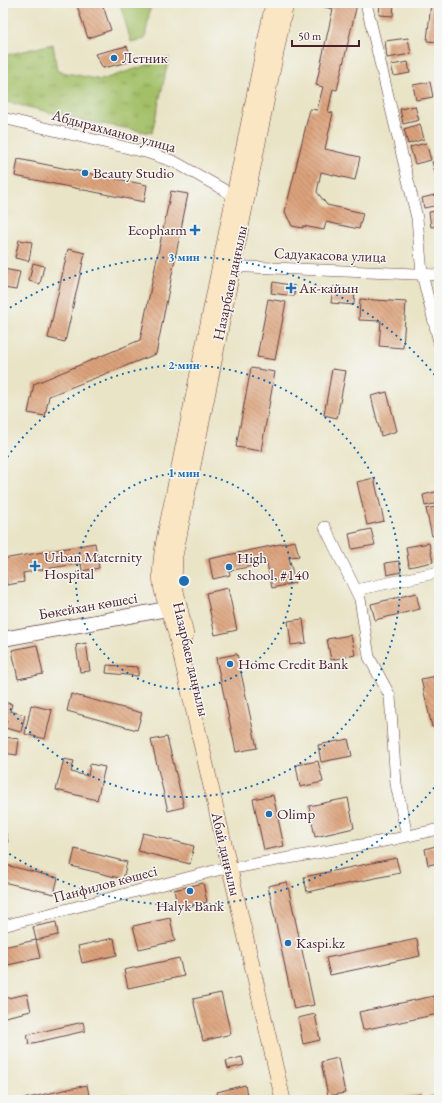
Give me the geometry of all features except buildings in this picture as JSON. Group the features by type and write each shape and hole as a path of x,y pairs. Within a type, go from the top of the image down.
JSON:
{"main road":[{"name":"Назарбаев даңғылы","path":"173,608 161,586 164,546 233,195 273,3"},
{"name":"Назарбаев даңғылы","path":"227,868 173,608 175,556 286,3"},
{"name":"Абай даңғылы","path":"227,868 283,1100"},
{"name":"Абай даңғылы","path":"227,868 292,1100"}],"street":[{"path":"366,3 417,218 422,274 439,342"},
{"name":"Абдырахманов улица","path":"3,118 149,153 175,162 233,195"},
{"name":"Садуакасова улица","path":"219,265 234,267 439,275"},
{"path":"325,527 360,599 369,657 390,696 396,784 407,836 439,829"},
{"path":"356,590 439,572"},
{"name":"Бөкейхан көшесі","path":"3,639 173,608"},
{"name":"Панфилов көшесі","path":"3,926 227,868 254,865 407,836"}],"green space":[{"path":"120,3 151,3 145,39 131,42"},
{"path":"53,44 57,71 101,80 169,58 152,133 86,121 3,101 3,56"}],"place":[{"name":"Летник","path":"114,58"},
{"name":"Beauty Studio","path":"85,173"},
{"name":"Ecopharm","path":"195,230"},
{"name":"Ак-кайын","path":"291,288"},
{"name":"Urban Maternity Hospital","path":"35,566"},
{"name":"High school, #140","path":"229,567"},
{"name":"Home Credit Bank","path":"230,664"},
{"name":"Olimp","path":"269,814"},
{"name":"Halyk Bank","path":"190,891"},
{"name":"Kaspi.kz","path":"288,943"}]}
